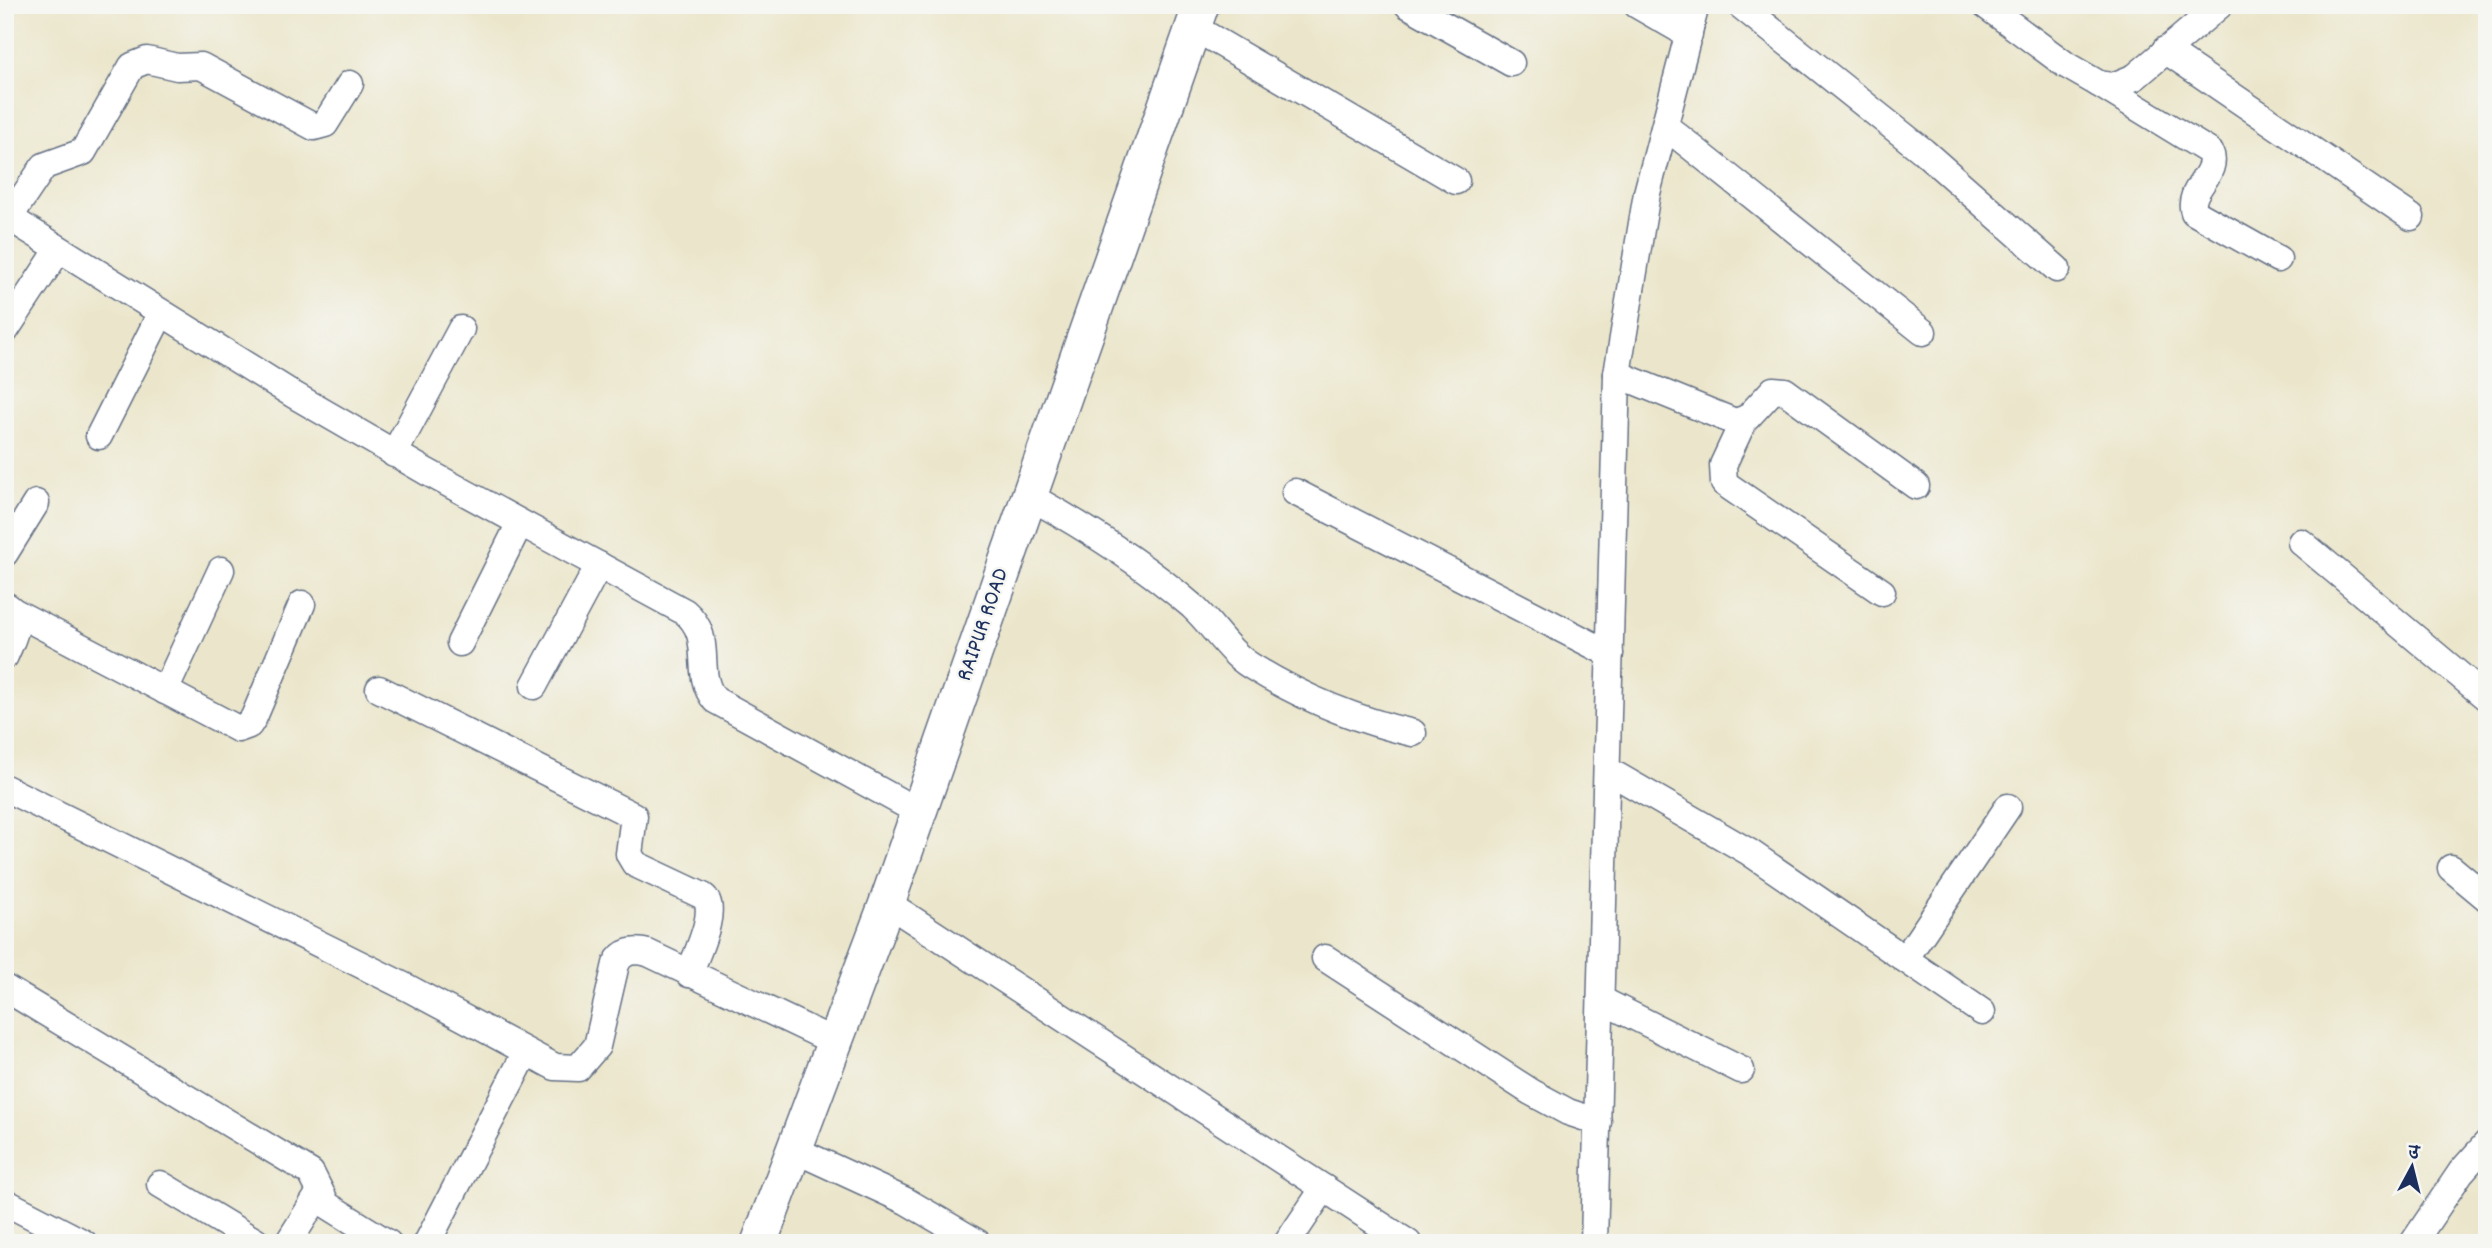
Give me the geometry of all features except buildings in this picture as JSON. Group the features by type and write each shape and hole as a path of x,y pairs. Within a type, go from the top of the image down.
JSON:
{"main road":[{"name":"RAIPUR ROAD","path":"759,1243 887,903 1197,16"}],"street":[{"path":"1408,5 1511,63"},
{"path":"1637,5 1689,35"},
{"path":"1594,1243 1616,374 1647,193 1696,5"},
{"path":"1740,5 1923,150 2057,269"},
{"path":"1985,5 2066,65 2210,152 2211,167 2193,197 2194,212 2278,259"},
{"path":"2099,84 2113,86 2124,83 2220,5"},
{"path":"1197,16 1456,181"},
{"path":"2165,50 2411,217"},
{"path":"350,84 325,124 314,127 201,66 177,68 147,60 138,61 132,66 83,152 44,166 7,216 394,454 693,619 702,638 706,685 722,705 919,812"},
{"path":"1665,126 1923,332"},
{"path":"5,331 59,249"},
{"path":"99,436 161,313"},
{"path":"394,454 461,329"},
{"path":"1616,374 1725,419 1744,420"},
{"path":"1882,592 1724,483 1723,465 1744,420 1773,390 1785,391 1916,486"},
{"path":"1295,492 1610,654"},
{"path":"1030,496 1114,544 1194,608 1232,650 1251,666 1356,719 1413,733"},
{"path":"5,553 36,503"},
{"path":"460,643 520,523"},
{"path":"2301,542 2487,698"},
{"path":"534,686 599,565"},
{"path":"164,691 221,570"},
{"path":"10,608 230,726 244,729 254,717 302,604"},
{"path":"5,656 18,623 10,608"},
{"path":"379,689 634,816 629,854 635,864 703,896 710,904 710,915 689,974"},
{"path":"1607,770 1749,852 1982,1012"},
{"path":"5,788 408,988 525,1054 555,1067 578,1069 585,1065 597,1046 616,964 625,953 648,953 833,1041"},
{"path":"1905,959 2008,807"},
{"path":"2451,868 2487,898"},
{"path":"887,903 1408,1243"},
{"path":"1325,958 1531,1092 1568,1112 1598,1122"},
{"path":"5,988 312,1172 327,1205 388,1243"},
{"path":"1601,1000 1741,1070"},
{"path":"427,1243 525,1054"},
{"path":"2413,1243 2461,1172 2487,1143"},
{"path":"793,1149 906,1201 978,1243"},
{"path":"160,1184 258,1243"},
{"path":"1287,1243 1324,1188"},
{"path":"288,1243 320,1192"},
{"path":"5,1202 84,1243"}]}
